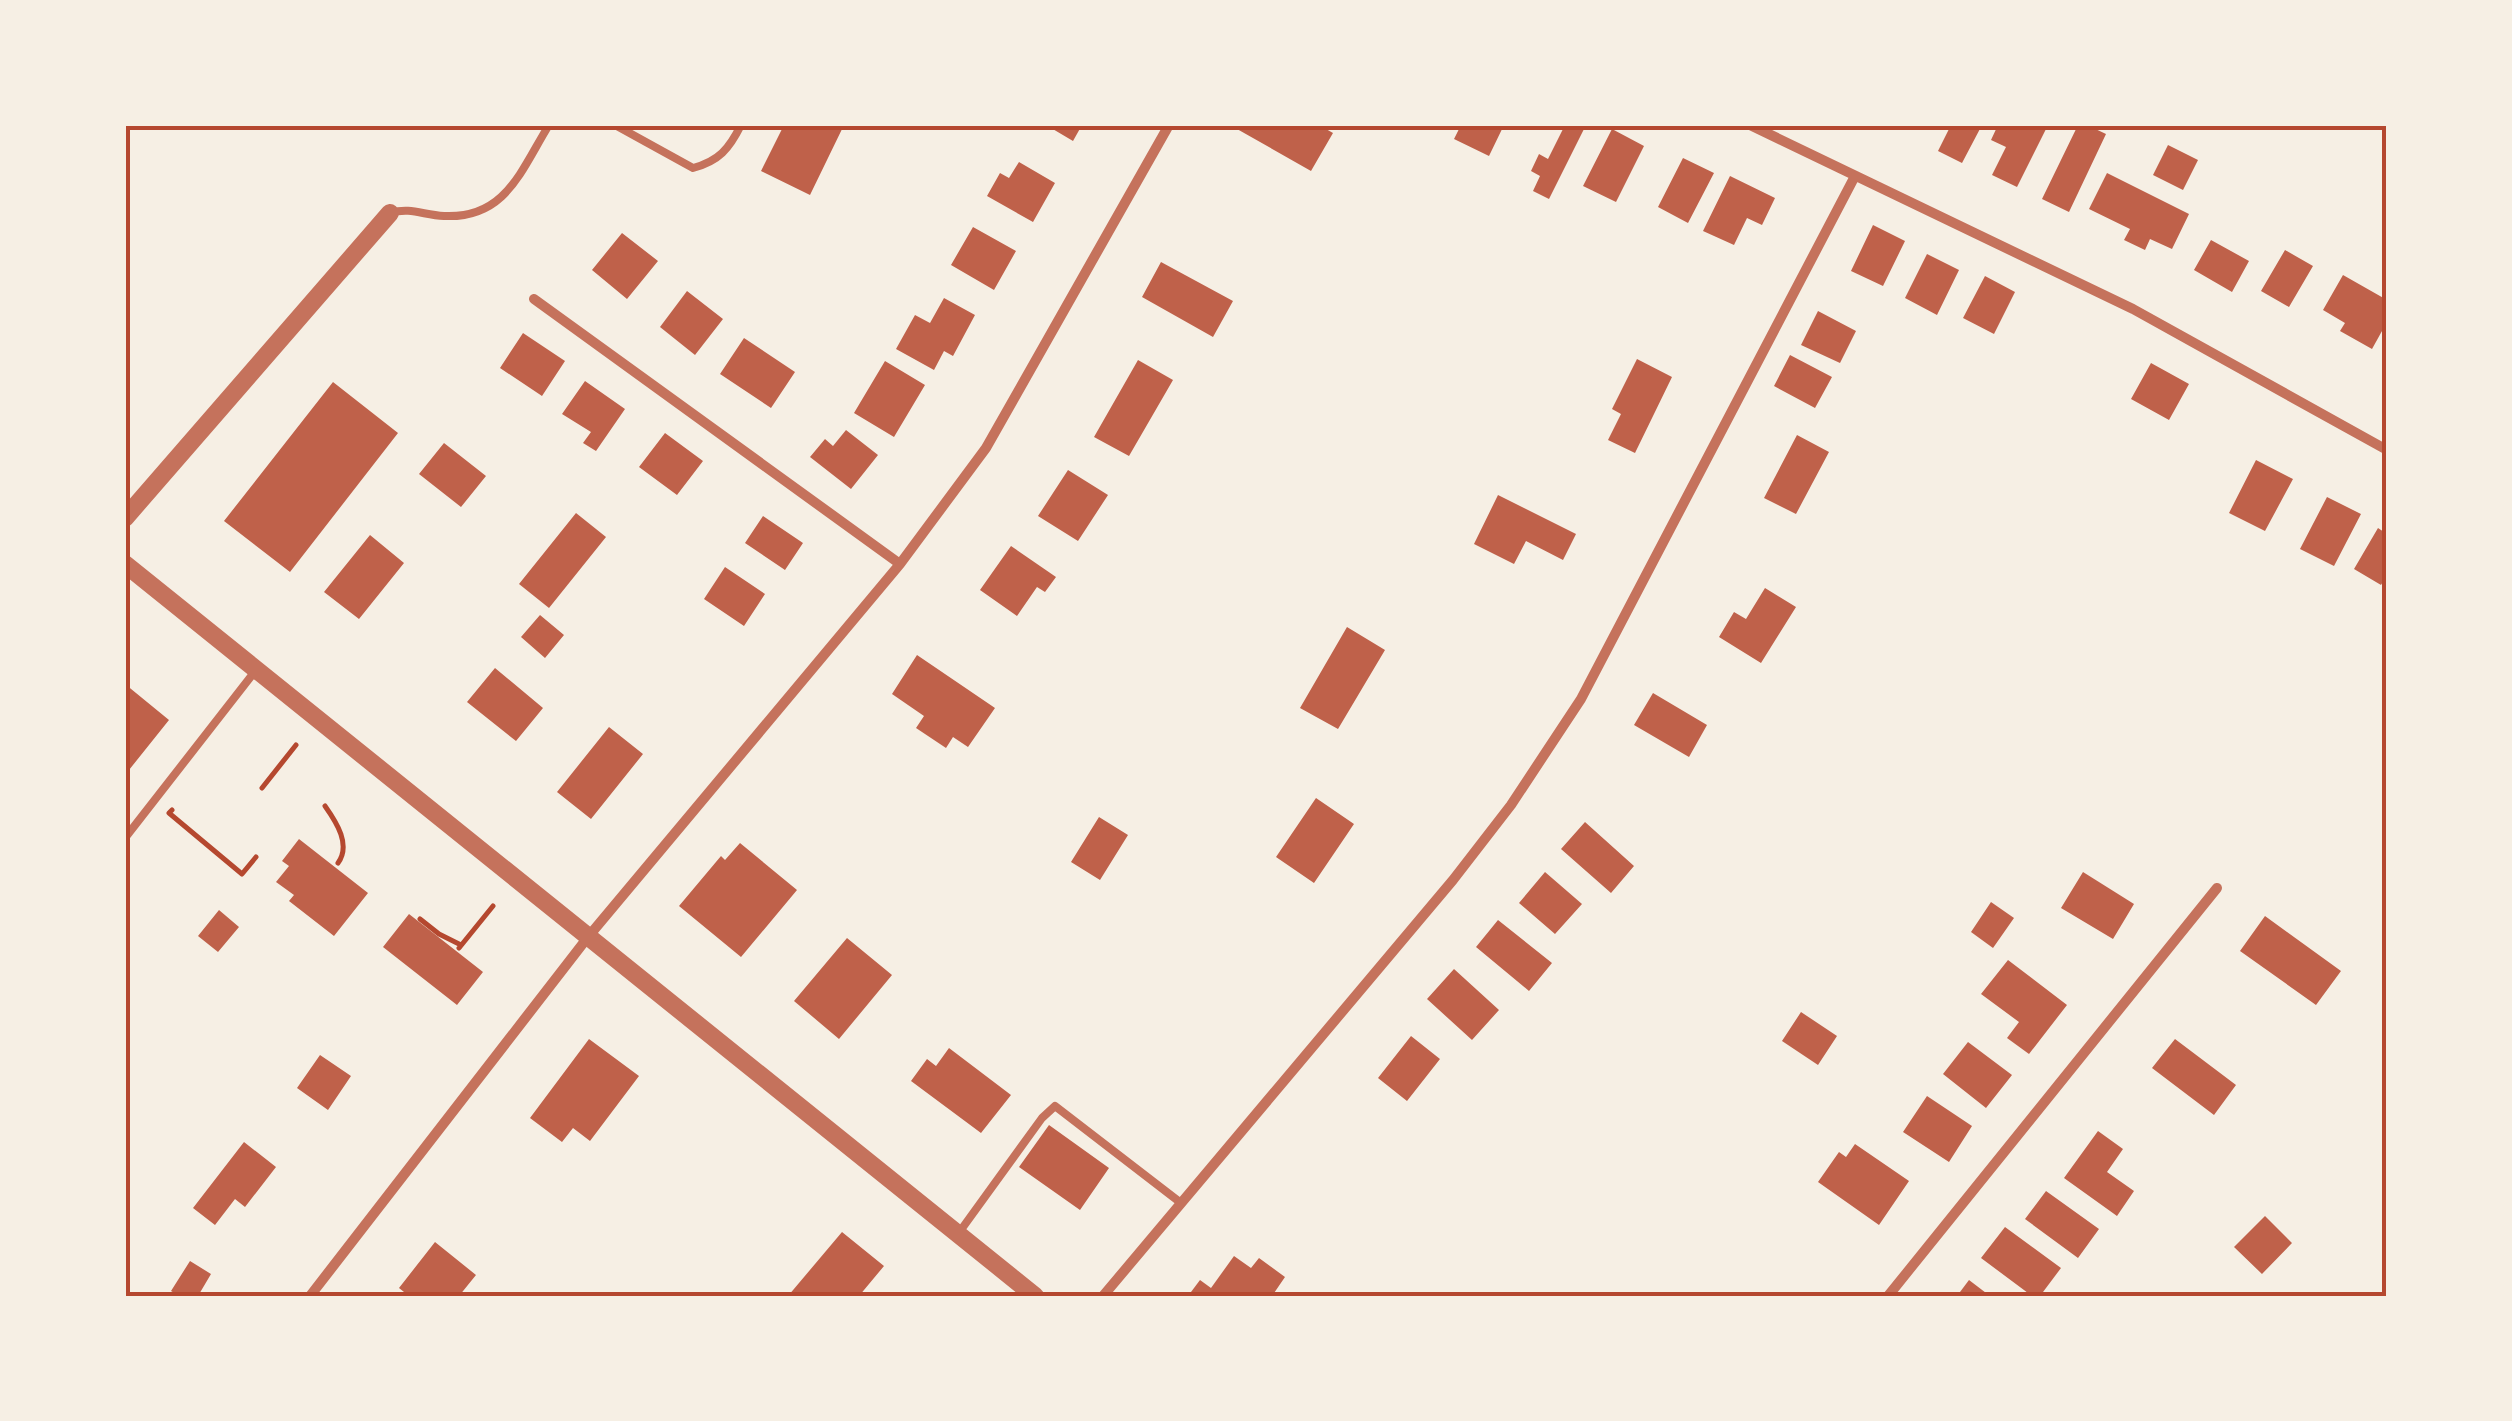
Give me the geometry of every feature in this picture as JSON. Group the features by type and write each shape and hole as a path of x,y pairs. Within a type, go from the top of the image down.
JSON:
{"street":[{"path":"310,1296 588,937 900,564 986,448 1169,125"},
{"path":"1750,125 2133,309 2387,450"},
{"path":"1103,1296 1512,805 1581,698 1854,176"},
{"path":"125,518 390,213"},
{"path":"534,299 900,564"},
{"path":"125,564 1036,1296"},
{"path":"1888,1296 2217,888"}],"lane":[{"path":"390,213 407,208 440,216 472,215 503,198 549,125"},
{"path":"615,125 693,168 714,162 730,146 741,125"},
{"path":"125,838 256,670"},
{"path":"958,1234 1042,1118 1055,1106 1181,1204"}],"path":[{"path":"262,788 296,746"},
{"path":"181,798 169,813 242,874 256,857"},
{"path":"326,806 344,842 344,854 338,863"},
{"path":"420,919 460,946 493,906"}],"building":[{"path":"784,125 844,125 810,195 761,171"},
{"path":"1046,125 1082,125 1073,141"},
{"path":"1239,125 1319,125 1333,133 1311,171 1237,129"},
{"path":"1461,125 1504,125 1489,156 1454,139"},
{"path":"1565,125 1586,125 1549,199 1533,191 1540,176 1531,171 1539,154 1548,159"},
{"path":"1951,125 1982,125 1962,163 1938,151"},
{"path":"1998,125 2048,125 2017,187 1992,175 2006,147 1991,140"},
{"path":"2078,125 2106,134 2069,212 2042,199"},
{"path":"1612,129 1644,146 1616,202 1583,186"},
{"path":"2168,145 2198,160 2183,190 2153,175"},
{"path":"1683,158 1714,173 1688,223 1658,207"},
{"path":"1019,162 1055,183 1033,222 987,196 1000,173 1009,178"},
{"path":"2107,173 2189,214 2172,249 2150,239 2145,250 2124,240 2130,229 2089,209"},
{"path":"1730,176 1775,198 1762,225 1747,218 1734,245 1703,231"},
{"path":"1873,225 1905,241 1883,286 1851,271"},
{"path":"973,227 1016,251 994,290 951,265"},
{"path":"622,233 658,261 627,299 592,270"},
{"path":"2211,240 2249,261 2232,292 2194,270"},
{"path":"2285,250 2313,266 2289,307 2261,291"},
{"path":"1927,254 1959,270 1937,315 1905,298"},
{"path":"1161,262 1233,301 1213,337 1142,297"},
{"path":"2343,275 2387,300 2387,322 2372,349 2340,331 2345,323 2323,310"},
{"path":"1985,276 2015,292 1994,334 1963,318"},
{"path":"687,291 723,319 695,355 660,327"},
{"path":"944,298 975,315 953,356 944,351 934,370 896,349 915,315 930,323"},
{"path":"1818,311 1856,331 1840,363 1801,345"},
{"path":"523,333 565,361 542,396 500,368"},
{"path":"744,338 795,372 771,408 720,374"},
{"path":"1790,355 1832,377 1815,408 1774,386"},
{"path":"1637,359 1672,377 1635,453 1608,440 1621,414 1612,409"},
{"path":"1138,360 1173,380 1129,456 1094,437"},
{"path":"885,361 925,385 894,437 854,413"},
{"path":"2151,363 2189,384 2169,420 2131,399"},
{"path":"585,381 625,409 596,451 583,443 591,432 562,414"},
{"path":"333,382 398,433 290,572 224,521"},
{"path":"846,430 878,455 851,489 810,457 825,439 833,446"},
{"path":"665,433 703,461 677,495 639,467"},
{"path":"1797,435 1829,452 1796,514 1764,498"},
{"path":"444,443 486,476 461,507 419,474"},
{"path":"2256,460 2293,479 2265,531 2229,513"},
{"path":"1068,470 1108,495 1078,541 1038,516"},
{"path":"1498,495 1576,534 1563,560 1526,541 1514,564 1474,544"},
{"path":"2327,497 2361,514 2334,566 2300,549"},
{"path":"576,513 606,537 549,608 519,584"},
{"path":"763,516 803,543 785,570 745,543"},
{"path":"2378,528 2387,534 2387,575 2381,585 2354,569"},
{"path":"370,535 404,563 359,619 324,592"},
{"path":"1011,546 1056,577 1045,592 1037,587 1017,616 980,590"},
{"path":"725,567 765,594 744,626 704,599"},
{"path":"1765,588 1796,607 1761,663 1719,637 1734,612 1746,619"},
{"path":"540,615 564,635 545,658 521,637"},
{"path":"1347,627 1385,650 1338,729 1300,708"},
{"path":"917,655 995,708 968,747 953,737 946,748 916,728 924,716 892,694"},
{"path":"495,668 543,708 516,741 467,702"},
{"path":"125,684 169,720 125,775"},
{"path":"1653,693 1707,725 1689,757 1634,725"},
{"path":"609,727 643,754 591,819 557,792"},
{"path":"1316,798 1354,824 1314,883 1276,857"},
{"path":"1099,817 1128,835 1100,880 1071,862"},
{"path":"1585,822 1634,866 1611,893 1561,849"},
{"path":"299,839 368,893 334,936 289,901 294,895 276,882 289,866 282,861"},
{"path":"740,843 797,890 741,957 679,906 721,856 725,860"},
{"path":"1545,872 1582,904 1555,934 1519,903"},
{"path":"2083,872 2134,904 2113,939 2061,908"},
{"path":"1991,902 2014,918 1993,948 1971,932"},
{"path":"219,910 239,927 218,952 198,936"},
{"path":"409,914 483,972 457,1005 383,947"},
{"path":"2265,916 2341,971 2316,1005 2240,951"},
{"path":"1498,920 1552,963 1529,991 1476,947"},
{"path":"847,938 892,975 839,1039 794,1001"},
{"path":"2008,960 2067,1005 2029,1054 2007,1038 2019,1022 1981,994"},
{"path":"1454,969 1499,1010 1472,1040 1427,999"},
{"path":"1801,1012 1837,1036 1818,1065 1782,1041"},
{"path":"1411,1036 1440,1059 1407,1101 1378,1078"},
{"path":"589,1039 639,1076 590,1141 573,1128 562,1142 530,1118"},
{"path":"2175,1039 2236,1085 2214,1115 2152,1068"},
{"path":"1968,1042 2012,1075 1986,1108 1943,1074"},
{"path":"949,1048 1011,1095 981,1133 911,1081 927,1059 936,1066"},
{"path":"320,1055 351,1076 328,1110 297,1088"},
{"path":"1927,1096 1972,1126 1949,1162 1903,1132"},
{"path":"1049,1125 1109,1168 1080,1210 1019,1167"},
{"path":"2098,1131 2123,1149 2107,1172 2134,1191 2117,1216 2064,1178"},
{"path":"244,1142 276,1167 245,1207 235,1199 215,1225 193,1208"},
{"path":"1855,1144 1909,1181 1879,1225 1818,1182 1839,1152 1846,1157"},
{"path":"2046,1191 2099,1229 2078,1258 2025,1219"},
{"path":"2265,1216 2292,1243 2262,1274 2234,1247"},
{"path":"2005,1227 2061,1268 2040,1296 2032,1296 1981,1258"},
{"path":"842,1232 884,1266 859,1296 788,1296"},
{"path":"435,1242 476,1275 459,1296 409,1296 399,1288"},
{"path":"1234,1256 1251,1268 1259,1258 1285,1277 1272,1296 1188,1296 1200,1280 1211,1288"},
{"path":"190,1261 211,1274 198,1296 179,1296 171,1291"},
{"path":"1969,1280 1990,1296 1957,1296"}]}
